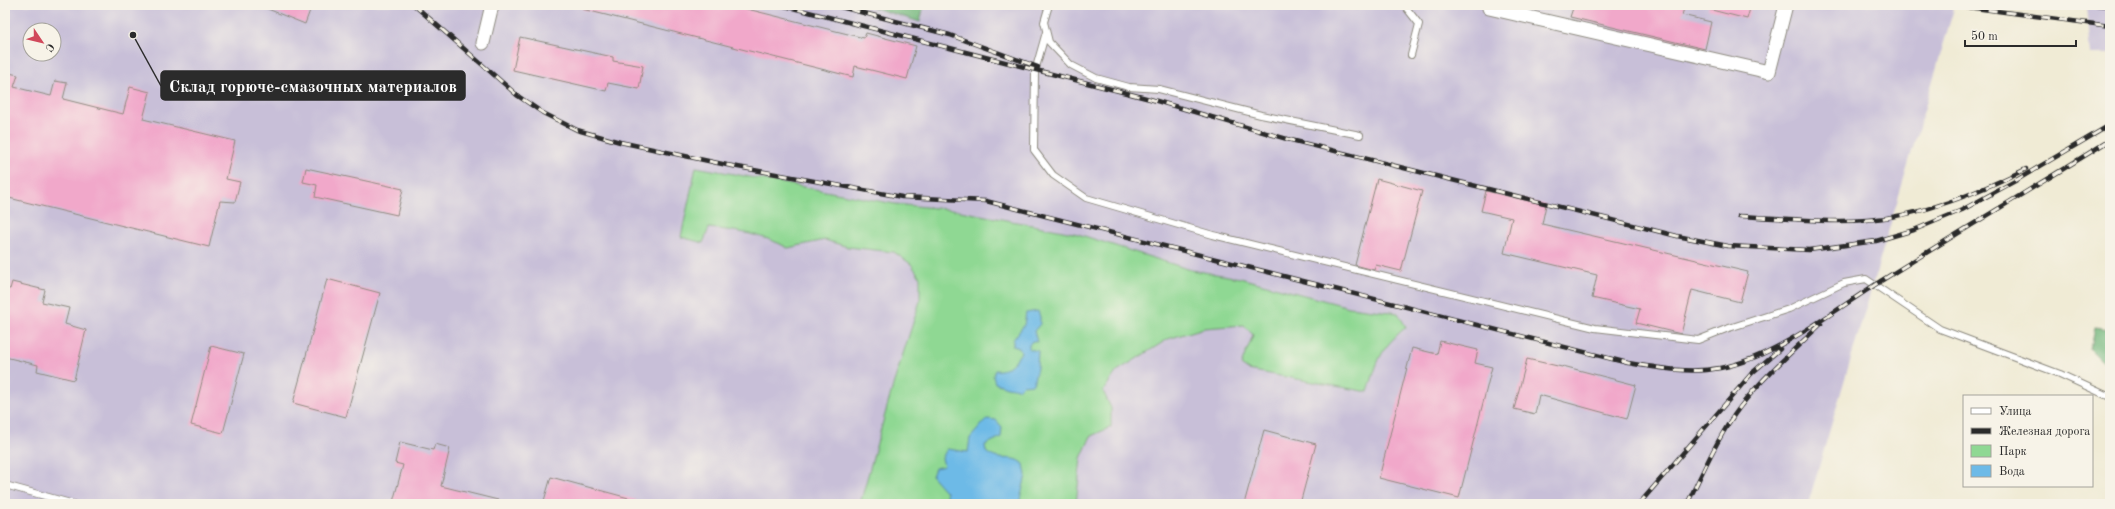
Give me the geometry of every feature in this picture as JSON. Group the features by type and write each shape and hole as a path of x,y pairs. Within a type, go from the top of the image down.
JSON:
{"street":[{"path":"483,43 492,5"},
{"path":"1489,8 1769,72 1786,5"}],"lane":[{"path":"1049,5 1044,22 1049,42 1071,65 1096,78 1129,87 1159,89 1261,115 1360,135"},
{"path":"1404,5 1419,24 1411,55"},
{"path":"1046,32 1036,66 1034,150 1053,175 1086,198 1213,235 1595,328 1698,340 1726,329 1789,309 1844,283 1866,279 1940,329 2053,371 2110,397"},
{"path":"5,485 74,504"}],"shaded area":[{"path":"5,5 1955,5 1808,504 5,504"},
{"path":"2087,5 2110,5 2110,54 2091,54"}],"green space":[{"path":"865,5 924,5 920,22"},
{"path":"696,167 895,204 955,210 1078,234 1191,270 1240,278 1349,307 1398,313 1406,327 1390,342 1385,349 1377,363 1368,392 1248,370 1241,365 1253,335 1244,325 1204,328 1168,339 1117,371 1103,391 1111,408 1111,427 1091,436 1081,458 1076,504 860,504 894,382 920,301 920,277 911,264 894,252 848,247 825,240 788,248 759,236 709,228 703,243 681,237"},
{"path":"2094,328 2110,330 2110,369 2090,349"}],"water":[{"path":"1038,311 1040,324 1034,331 1037,342 1032,341 1029,345 1029,349 1038,351 1037,368 1033,384 1023,385 1019,389 995,383 993,376 995,370 1007,368 1017,359 1021,352 1019,348 1013,346 1013,340 1024,325 1026,313"},
{"path":"987,419 996,420 1002,427 1001,437 985,445 986,452 991,456 1014,459 1024,464 1026,475 1019,504 947,504 946,492 932,476 935,468 944,466 942,458 947,449 968,452 970,438"}],"building":[{"path":"258,5 312,5 305,24"},
{"path":"583,5 731,5 864,38 866,33 916,46 907,79 855,66 853,77 582,9"},
{"path":"1574,5 1685,5 1682,15 1711,22 1705,49 1570,17"},
{"path":"1709,5 1751,5 1747,19 1708,9"},
{"path":"520,37 613,57 613,61 643,66 639,89 608,83 606,91 513,70"},
{"path":"5,72 18,75 14,87 51,96 55,81 67,83 63,99 123,114 130,87 150,92 143,119 235,141 226,179 240,182 235,202 220,201 209,247 5,197"},
{"path":"306,168 403,189 397,215 315,197 317,185 303,182"},
{"path":"1377,179 1422,191 1401,271 1376,265 1374,270 1355,265"},
{"path":"1486,191 1546,205 1542,224 1748,272 1740,302 1692,290 1681,334 1636,323 1640,309 1592,298 1597,275 1504,253 1512,218 1481,211"},
{"path":"327,279 380,293 346,417 293,403"},
{"path":"12,282 45,290 42,302 69,308 65,324 86,330 74,380 37,371 38,365 5,357 5,288 10,289"},
{"path":"1440,341 1478,350 1475,363 1492,367 1459,498 1379,478 1412,348 1437,354"},
{"path":"211,346 244,354 223,433 191,425"},
{"path":"1527,359 1563,366 1636,385 1627,419 1539,395 1535,414 1514,409"},
{"path":"1264,430 1316,444 1300,504 1244,504"},
{"path":"400,442 433,450 435,444 450,448 441,486 498,500 497,504 400,504 393,502 403,465 395,463"},
{"path":"551,477 636,500 635,504 543,504"}],"railway":[{"path":"414,5 518,96 543,113 577,130 620,142 727,165 902,197 986,201 1628,363 1674,370 1709,370 1741,363 1783,343 1826,318 1912,261 2110,140"},
{"path":"781,5 1150,99 1287,139 1677,236 1728,246 1809,250 1876,241 1914,230 1962,210 2015,181 2110,125"},
{"path":"833,5 950,35 1038,67"},
{"path":"1952,5 2110,26"},
{"path":"2097,5 2110,6"},
{"path":"1739,216 1835,221 1888,218 1908,214 1949,202 1988,187 2026,169"},
{"path":"1687,504 1718,442 1740,407 1768,375 1821,324"},
{"path":"1639,504 1752,373 1780,349"}],"place":[{"name":"Склад горюче-смазочных материалов","path":"133,35"}]}
